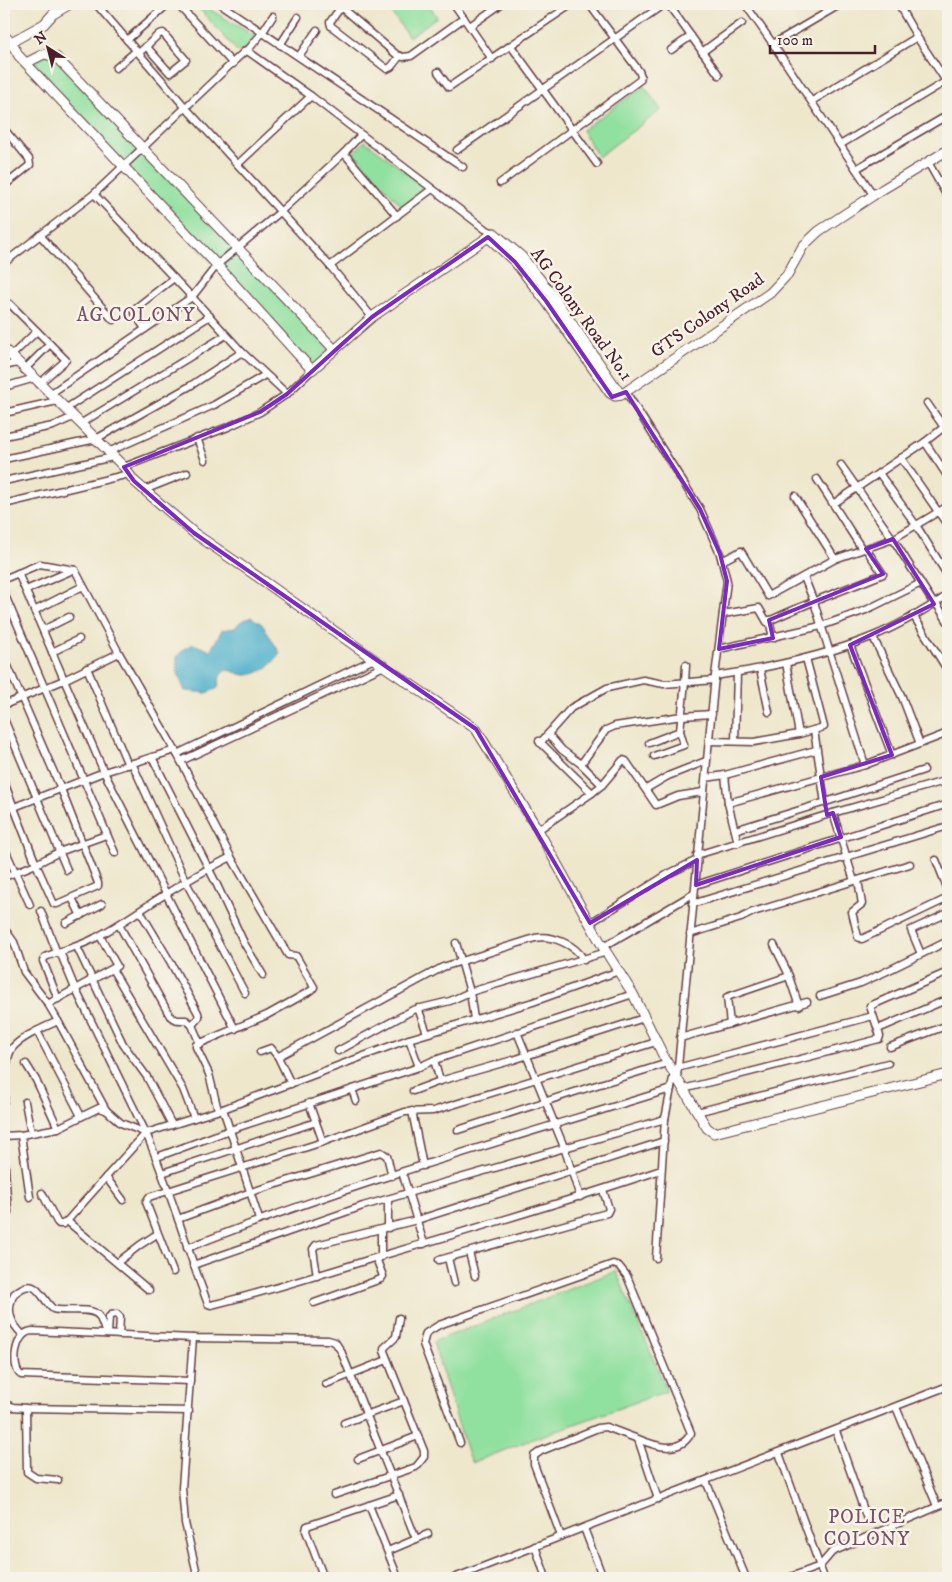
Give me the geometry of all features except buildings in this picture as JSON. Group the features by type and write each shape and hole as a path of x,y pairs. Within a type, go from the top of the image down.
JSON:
{"main road":[{"path":"70,4 53,14 44,24 6,42 217,265 312,370 372,317 489,233"},
{"path":"23,59 44,54 56,57 239,247 334,349"},
{"name":"GTS Colony Road","path":"624,394 770,293 787,275 803,246 812,237 948,150"},
{"name":"AG Colony Road No.1","path":"489,233 546,301 610,393 615,396 624,394"},
{"path":"14,359 96,439 144,490 194,533 476,729 538,830 590,924 633,994 656,1042 707,1128 714,1133 718,1133 948,1074"}],"street":[{"path":"96,4 186,108 330,266 372,317"},
{"path":"127,40 168,4"},
{"path":"178,4 233,64"},
{"path":"220,4 463,167"},
{"path":"454,4 492,58"},
{"path":"470,26 501,4"},
{"path":"438,72 449,87 572,4"},
{"path":"500,183 640,80 640,74 589,4"},
{"path":"457,150 664,4"},
{"path":"668,4 719,76"},
{"path":"747,4 874,196"},
{"path":"773,44 839,4"},
{"path":"840,145 947,81 917,37 898,4"},
{"path":"400,56 391,67 387,68 331,26 330,22 339,5 400,56 411,56 464,18"},
{"path":"4,264 94,194 124,167 233,64 244,51 248,50 273,16"},
{"path":"280,45 298,17"},
{"path":"702,52 742,23"},
{"path":"299,56 317,30"},
{"path":"116,68 163,33 186,59 170,73 146,46"},
{"path":"671,50 691,36"},
{"path":"812,101 917,37"},
{"path":"511,46 597,164"},
{"path":"248,50 489,233"},
{"path":"158,76 166,69"},
{"path":"238,164 311,96"},
{"path":"856,169 948,115"},
{"path":"4,129 29,160 30,165 4,186"},
{"path":"50,394 192,296 217,265 280,212 344,153 361,134"},
{"path":"344,153 396,216"},
{"path":"928,162 948,198"},
{"path":"330,266 432,189"},
{"path":"94,194 192,296 242,352 286,394"},
{"path":"40,235 114,320"},
{"path":"145,329 133,310 174,278"},
{"path":"4,387 37,381 66,360 10,304"},
{"path":"65,408 210,316"},
{"path":"14,359 37,332"},
{"path":"80,424 226,335"},
{"path":"4,366 14,359 50,344"},
{"path":"4,459 96,439 190,386 242,352"},
{"path":"4,504 127,471 197,438 228,427 260,412 286,394 312,370"},
{"path":"4,481 111,455 214,405 265,375"},
{"path":"624,394 700,509 722,561 727,580 706,762 696,885 693,894 676,1073 665,1119 660,1170 656,1258"},
{"path":"4,413 57,401"},
{"path":"832,504 946,430 927,403"},
{"path":"4,436 53,426 73,417"},
{"path":"197,438 205,460"},
{"path":"925,442 948,477"},
{"path":"901,458 948,526"},
{"path":"841,465 948,622"},
{"path":"144,490 187,473"},
{"path":"879,473 916,525 948,576"},
{"path":"723,614 759,608 766,621 883,574 832,504 817,479"},
{"path":"794,496 835,559"},
{"path":"722,561 741,551 768,596 835,559 893,539 948,506"},
{"path":"4,579 40,564 74,570"},
{"path":"74,570 181,761 231,857 288,955 296,956 314,987 312,990 267,1015 196,1047 209,1074 220,1109 230,1130 260,1219"},
{"path":"26,590 74,570"},
{"path":"18,573 104,772 235,1029"},
{"path":"804,577 814,602 865,764"},
{"path":"720,649 821,626 866,610 922,583"},
{"path":"34,611 83,586"},
{"path":"4,593 115,853"},
{"path":"592,793 539,742 571,708 607,688 643,680 664,684 715,678 760,670 829,652 873,637 948,595"},
{"path":"913,615 948,670"},
{"path":"42,630 68,617"},
{"path":"769,620 773,638"},
{"path":"873,637 902,697 920,744"},
{"path":"52,652 79,640"},
{"path":"850,645 892,754"},
{"path":"4,705 64,680 119,653"},
{"path":"4,657 61,789 99,885 54,904 4,782"},
{"path":"709,740 754,742 824,727 806,658"},
{"path":"4,811 104,772 152,757 176,752 374,659"},
{"path":"786,663 798,734"},
{"path":"654,756 684,745 680,731 686,665"},
{"path":"181,761 384,666"},
{"path":"87,668 186,882 245,993"},
{"path":"760,670 768,712"},
{"path":"735,741 737,673"},
{"path":"320,685 324,694"},
{"path":"581,764 606,730 615,726 682,716 712,714"},
{"path":"4,720 38,797 67,870"},
{"path":"814,730 825,802"},
{"path":"649,743 680,731"},
{"path":"728,803 865,764 948,733"},
{"path":"548,734 562,750 581,764 602,785"},
{"path":"706,778 724,775 816,750"},
{"path":"152,757 244,943 263,975"},
{"path":"538,830 602,785 624,760 657,805 678,796 703,792"},
{"path":"646,790 668,776 706,762"},
{"path":"734,830 924,770"},
{"path":"724,775 728,803 738,843"},
{"path":"590,924 663,877 697,858 833,813 948,780"},
{"path":"696,885 948,804"},
{"path":"833,813 856,880 862,904 852,912 858,937 862,939 948,898"},
{"path":"692,904 948,826"},
{"path":"4,877 59,852 106,835"},
{"path":"4,846 30,905"},
{"path":"58,999 43,960 46,956 77,947 100,936 208,868 231,857"},
{"path":"936,860 948,890"},
{"path":"690,934 741,918 753,912 910,864"},
{"path":"338,1051 418,1008 450,1001 470,992 584,960 693,894"},
{"path":"72,898 81,916"},
{"path":"66,923 102,904"},
{"path":"140,911 198,1013 199,1017 192,1025"},
{"path":"41,912 58,952 157,1157 193,1265 208,1304 211,1306 580,1197 660,1170"},
{"path":"921,954 911,930 948,913"},
{"path":"119,925 170,1016 180,1021 186,1020 192,1025 200,1044"},
{"path":"4,928 14,942 24,972 48,1004 106,1110 121,1123 146,1133"},
{"path":"48,1004 117,966 100,936"},
{"path":"278,1057 442,966 543,936 572,947 584,960"},
{"path":"820,996 861,982 948,941"},
{"path":"456,943 470,992 474,1019"},
{"path":"774,945 789,976 799,1006"},
{"path":"77,947 123,1044 147,1077 172,1125"},
{"path":"112,969 183,1089 194,1118"},
{"path":"42,1193 57,1222 63,1224 146,1133 291,1084 409,1039 533,1002 619,971"},
{"path":"684,1089 878,1040 880,1036 870,1006 948,972"},
{"path":"730,1024 728,996 789,976"},
{"path":"157,1157 230,1130 419,1067 434,1060 633,994"},
{"path":"878,1029 948,999"},
{"path":"680,1038 808,1002"},
{"path":"418,1008 427,1033"},
{"path":"676,1073 873,1016"},
{"path":"413,1091 440,1080 644,1018"},
{"path":"4,1101 6,1067 11,1050 37,1031 58,1021"},
{"path":"890,1047 948,1025"},
{"path":"37,1031 81,1116"},
{"path":"518,1032 535,1079 564,1147 580,1197"},
{"path":"409,1039 419,1067"},
{"path":"173,1272 157,1234 146,1200 149,1197 323,1142 412,1111 433,1111 656,1042"},
{"path":"260,1052 271,1048 278,1057 291,1084"},
{"path":"434,1060 440,1080"},
{"path":"458,1130 668,1063"},
{"path":"697,1112 888,1063"},
{"path":"26,1064 36,1080 58,1128"},
{"path":"352,1089 356,1101"},
{"path":"187,1248 260,1219 402,1172 671,1089"},
{"path":"25,1102 31,1133"},
{"path":"309,1103 323,1142"},
{"path":"4,1136 21,1135 58,1128 99,1108 106,1110"},
{"path":"412,1111 423,1166"},
{"path":"193,1265 363,1206 665,1119"},
{"path":"162,1172 316,1122"},
{"path":"21,1135 30,1197"},
{"path":"317,1276 313,1249 315,1246 417,1220 664,1142"},
{"path":"178,1219 251,1192 381,1152 387,1156 392,1176"},
{"path":"4,1154 8,1212"},
{"path":"402,1172 424,1244"},
{"path":"106,1176 123,1200"},
{"path":"439,1260 607,1213 609,1209 603,1190"},
{"path":"388,1200 388,1228"},
{"path":"67,1221 149,1290"},
{"path":"314,1302 381,1279 383,1276 379,1257 381,1230"},
{"path":"118,1262 157,1234"},
{"path":"469,1252 476,1276"},
{"path":"448,1258 454,1284"},
{"path":"460,1443 423,1344 426,1333 439,1325 612,1264 619,1266 627,1276 691,1434 683,1442 669,1447 658,1447 602,1427 541,1451 534,1456 534,1464 561,1536"},
{"path":"22,1334 12,1322 9,1316 9,1309 14,1294 19,1289 27,1286 35,1287 39,1290 53,1309 94,1312 100,1318 107,1334"},
{"path":"107,1334 109,1317 117,1314 120,1317 119,1335"},
{"path":"334,1495 416,1467 423,1460 424,1451 384,1351 384,1348 396,1337 399,1318"},
{"path":"190,1381 21,1375 15,1366 19,1338 22,1334 32,1331 193,1338 331,1340 335,1342 351,1374 416,1539"},
{"path":"193,1338 182,1488 186,1534 198,1578"},
{"path":"326,1384 387,1360"},
{"path":"454,1578 948,1386"},
{"path":"344,1423 404,1401"},
{"path":"4,1403 26,1408 189,1411"},
{"path":"896,1407 937,1506"},
{"path":"26,1408 27,1472 36,1478 58,1480"},
{"path":"836,1431 867,1519"},
{"path":"358,1459 418,1436"},
{"path":"638,1439 658,1499"},
{"path":"779,1453 824,1578"},
{"path":"706,1481 744,1578"},
{"path":"324,1578 305,1528 308,1525 399,1495"},
{"path":"788,1578 820,1566 832,1552 948,1502"},
{"path":"369,1505 398,1578"},
{"path":"584,1528 603,1578"},
{"path":"388,1551 428,1534"},
{"path":"534,1546 546,1578"},
{"path":"243,1578 248,1578"}],"highlighted area":[{"path":"488,237 515,262 546,301 612,397 626,392 700,509 720,554 727,581 719,649 773,638 769,620 883,574 866,549 893,539 934,604 850,645 892,755 821,777 827,815 833,813 841,837 696,885 697,860 590,923 476,729 194,533 134,481 124,467 260,412 287,394 372,317"}],"green space":[{"path":"195,4 201,4 256,37 239,53"},
{"path":"385,4 428,4 437,17 409,37"},
{"path":"44,54 56,57 334,349 312,370 26,63"},
{"path":"644,86 661,110 598,157 582,130"},
{"path":"365,141 426,187 403,207 353,153"},
{"path":"616,1271 667,1391 472,1463 433,1342"}],"water":[{"path":"251,617 262,624 280,653 274,661 255,674 250,675 225,670 220,676 218,688 207,693 185,691 177,672 177,656 193,644 209,650 222,630 235,628 240,622"}],"district":[{"name":"AG COLONY","path":"136,314"},
{"name":"POLICE COLONY","path":"867,1527"}]}
